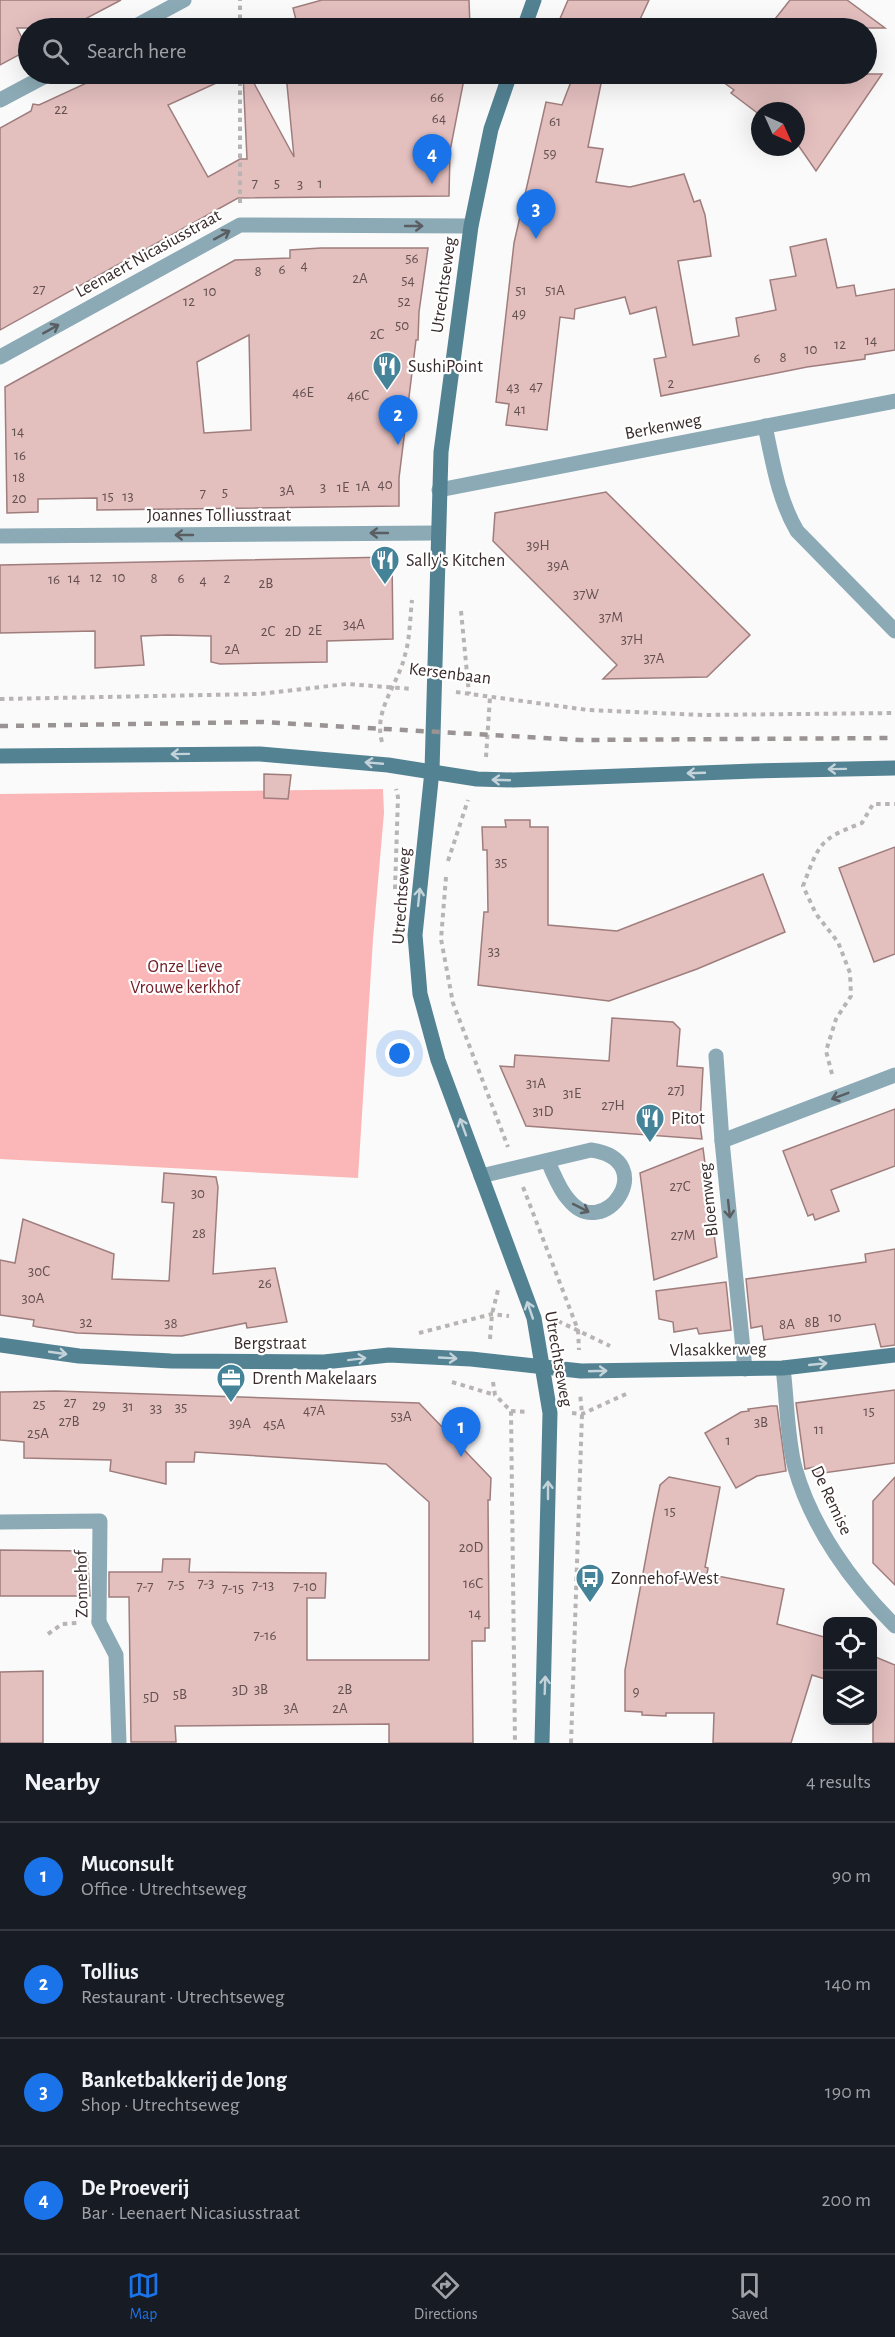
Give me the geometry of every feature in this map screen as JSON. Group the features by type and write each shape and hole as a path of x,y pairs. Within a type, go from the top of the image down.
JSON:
{"street":[{"path":"151,18 184,0"},
{"path":"528,18 534,0"},
{"path":"0,100 30,84"},
{"name":"Utrechtseweg","path":"507,84 491,129 471,226 441,452 432,771 415,935 420,994 438,1060 534,1318 540,1368 550,1413 548,1595 542,1743"},
{"name":"Leenaert Nicasiusstraat","path":"0,357 240,225 471,226"},
{"name":"Berkenweg","path":"439,490 895,401"},
{"path":"765,426 778,486 787,512 797,531 895,631"},
{"name":"Joannes Tolliusstraat","path":"0,536 437,533"},
{"path":"0,756 260,754 432,771 477,779 513,780 895,768"},
{"path":"716,1056 722,1141"},
{"name":"Bloemweg","path":"745,1369 722,1141 895,1076"},
{"path":"481,1176 591,1150 608,1153 619,1162 625,1173 624,1187 618,1202 606,1210 593,1213 581,1209 568,1200 548,1162"},
{"name":"Bergstraat","path":"0,1345 79,1356 171,1361 324,1362 389,1355 471,1359 540,1368"},
{"name":"Vlasakkerweg","path":"540,1368 581,1371 783,1368 895,1355"},
{"name":"De Remise","path":"783,1368 795,1468 825,1540 876,1607 895,1626"},
{"name":"Zonnehof","path":"0,1522 100,1521 99,1622 116,1654 119,1743"}],"path":[{"path":"240,0 240,18"},
{"path":"240,84 240,225"},
{"name":"Kersenbaan","path":"0,699 258,694 347,684 435,689 588,710 703,715 895,713"},
{"name":"Utrechtseweg","path":"490,697 488,752 467,801 448,860 441,939 453,1003 578,1330 582,1414 571,1743"},
{"path":"838,1097 826,1051 836,1019 851,996 850,973 838,942 816,914 803,886 818,847 837,832 862,823 873,804 895,804"},
{"path":"48,1634 62,1624 99,1622"}],"green space":[{"name":"Onze Lieve Vrouwe kerkhof","path":"383,789 384,813 373,939 358,1178 0,1159 0,794"}],"building":[{"path":"0,0 121,0 87,18 18,18 18,55 0,65"},
{"path":"322,0 469,0 470,18 296,18 293,8"},
{"path":"568,0 649,0 641,18 560,18"},
{"path":"790,0 847,0 871,18 776,18"},
{"path":"877,22 885,28 877,28"},
{"path":"84,84 214,84 168,105 208,177 240,159 247,159 243,84 254,84 294,157 287,84 463,84 450,151 449,196 238,198 0,330 0,128 31,111 33,104 39,105"},
{"path":"570,84 601,84 588,147 603,149 596,182 630,187 684,174 694,202 700,200 705,215 711,256 678,261 693,345 739,336 736,318 776,310 770,280 796,276 790,247 826,239 837,288 854,285 856,296 895,289 895,350 865,355 865,359 807,367 661,396 654,359 666,357 656,307 630,314 625,297 575,309 574,319 560,317 547,430 506,425 509,404 496,402 514,243 546,102 562,105"},
{"path":"726,84 875,84 816,171 805,155 805,102 751,102 751,108 731,93 734,90"},
{"path":"428,248 399,478 399,506 97,510 97,498 38,499 38,512 7,513 5,387 235,260 290,258 290,250","holes":["249,335 251,430 204,433 197,362"]},
{"path":"606,492 750,635 707,677 603,679 617,665 493,541 495,513"},
{"path":"392,557 393,639 327,641 327,662 220,664 211,662 211,636 168,635 141,636 144,665 95,668 95,631 0,633 0,565"},
{"path":"264,774 291,775 288,799 264,798"},
{"path":"505,820 530,820 530,827 548,827 548,925 617,931 763,874 785,932 697,969 609,1001 478,985 484,912 488,912 487,850 483,850 482,827 506,827"},
{"path":"895,847 895,954 874,962 839,868"},
{"path":"612,1018 673,1022 680,1029 677,1066 703,1068 700,1124 702,1139 526,1126 500,1066 514,1067 515,1055 609,1061"},
{"path":"895,1109 895,1166 831,1190 839,1211 815,1220 813,1214 808,1216 783,1151"},
{"path":"703,1148 717,1257 654,1280 640,1173"},
{"path":"164,1173 216,1177 218,1187 213,1274 275,1268 287,1322 247,1328 246,1323 182,1336 136,1335 77,1333 33,1326 34,1320 0,1315 0,1260 15,1263 23,1219 114,1254 112,1279 169,1281 174,1203 162,1202"},
{"path":"895,1249 895,1345 881,1347 875,1324 764,1340 762,1326 751,1328 746,1279 866,1262 865,1254"},
{"path":"726,1282 731,1330 699,1334 697,1328 674,1332 673,1322 659,1319 656,1291"},
{"path":"895,1390 895,1463 816,1474 815,1467 805,1469 796,1403"},
{"path":"56,1391 419,1403 491,1478 490,1500 488,1500 489,1628 485,1628 485,1641 472,1641 473,1743 389,1743 389,1724 175,1726 176,1742 131,1742 129,1597 109,1597 109,1572 162,1572 163,1559 190,1559 189,1572 326,1573 325,1598 307,1598 307,1660 429,1660 429,1502 386,1464 195,1452 194,1462 166,1462 166,1484 110,1471 111,1460 24,1458 24,1442 0,1440 0,1392"},
{"path":"777,1406 786,1471 757,1476 736,1488 705,1433 741,1412 749,1411 748,1409"},
{"path":"669,1477 720,1487 705,1567 708,1568 707,1574 784,1589 777,1624 823,1637 823,1678 812,1675 791,1743 713,1743 714,1713 666,1713 666,1716 642,1715 642,1712 625,1711 625,1670 660,1485"},
{"path":"895,1477 895,1585 873,1563 873,1501"},
{"path":"0,1550 87,1551 90,1596 0,1596"},
{"path":"877,1658 895,1665 895,1743 873,1743 873,1725 877,1725"},
{"path":"43,1671 43,1743 0,1743 0,1672"}],"railway":[{"path":"0,726 262,722 580,740 895,738"}],"place":[{"name":"De Proeverij","path":"432,184"},
{"name":"Banketbakkerij de Jong","path":"536,239"},
{"name":"SushiPoint","path":"387,392"},
{"name":"Tollius","path":"398,445"},
{"name":"Sally's Kitchen","path":"385,586"},
{"name":"Pitot","path":"650,1144"},
{"name":"Drenth Makelaars","path":"231,1404"},
{"name":"Muconsult","path":"461,1457"},
{"name":"Zonnehof-West","path":"590,1604"}]}
